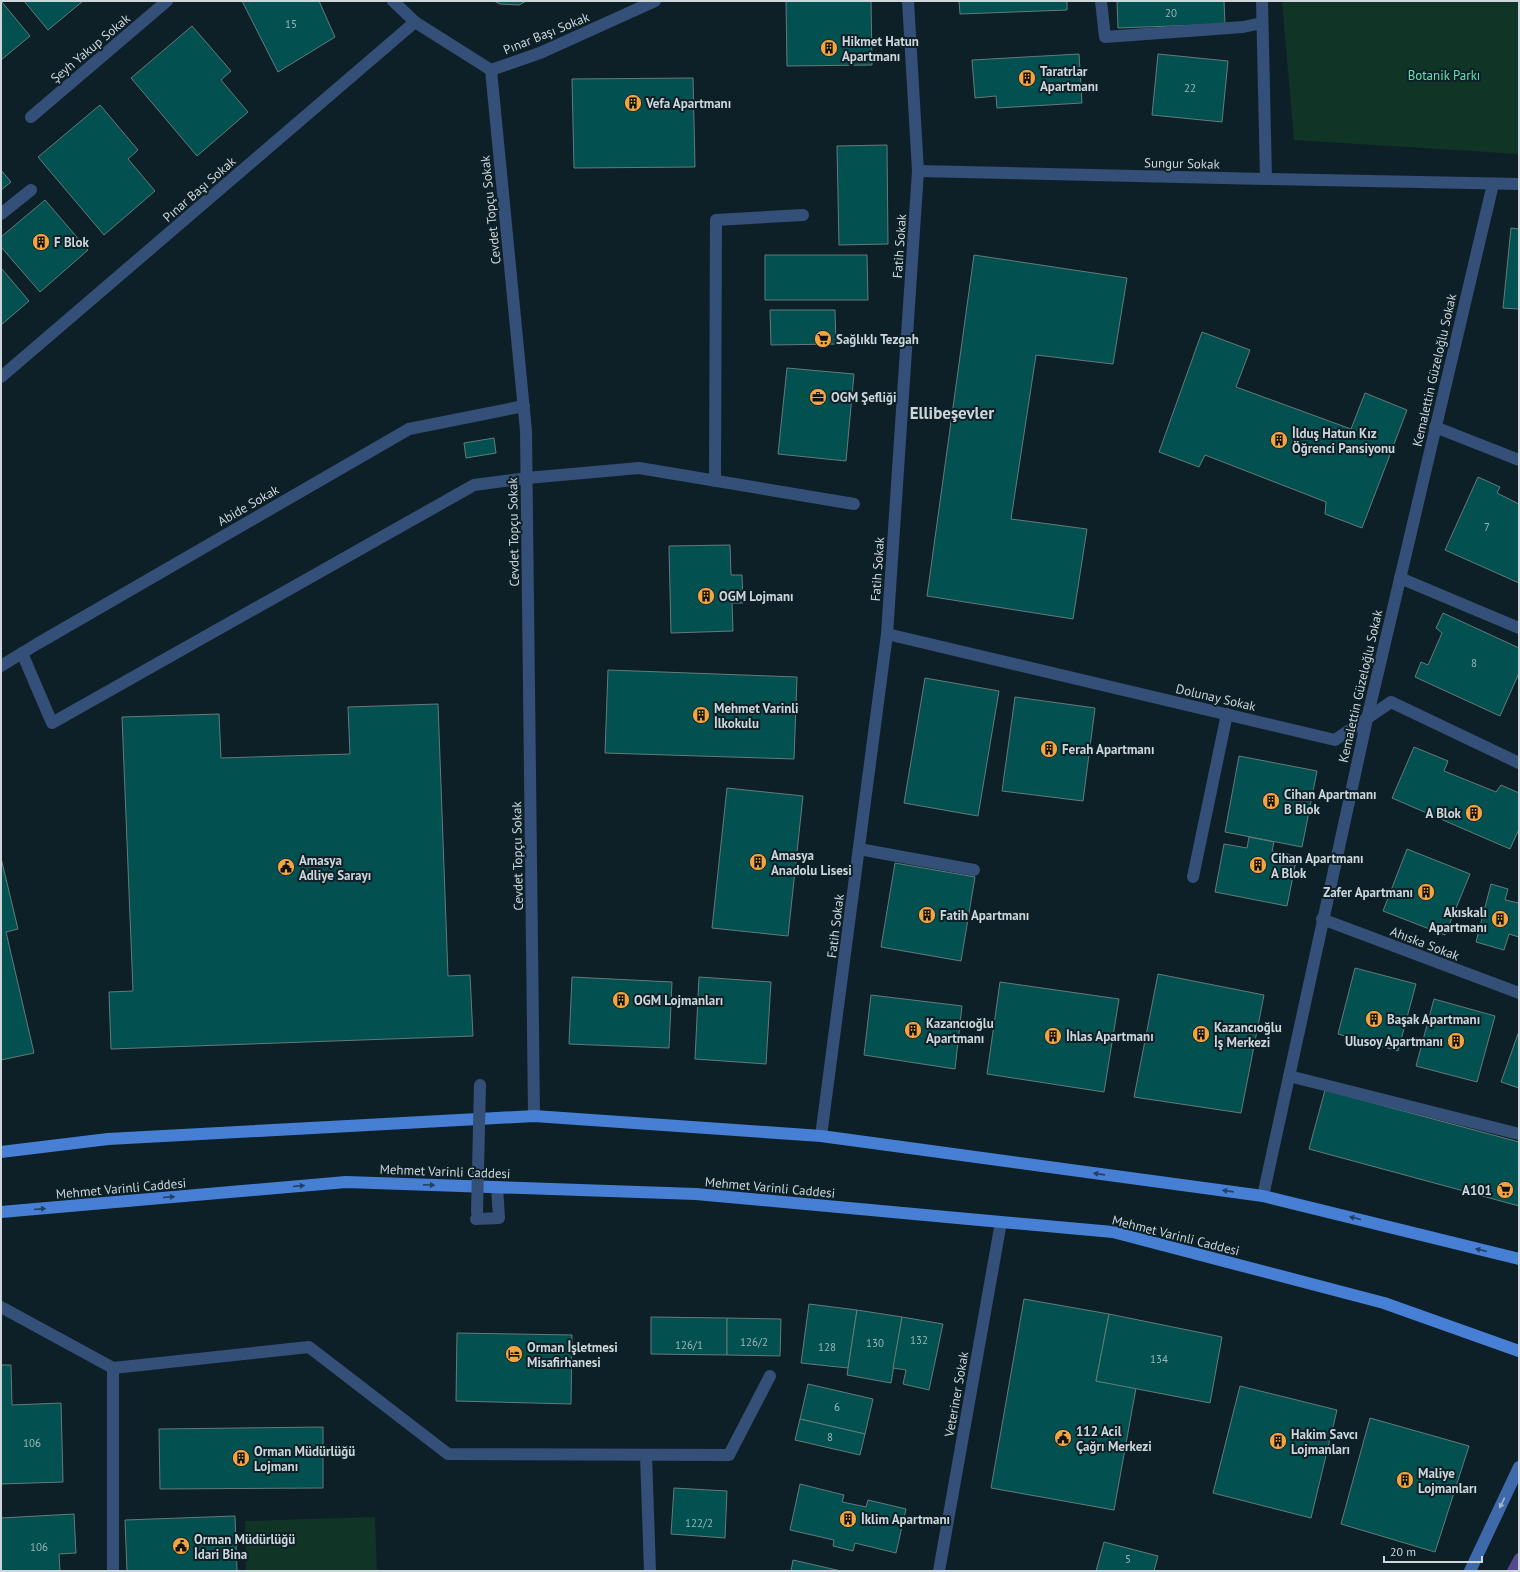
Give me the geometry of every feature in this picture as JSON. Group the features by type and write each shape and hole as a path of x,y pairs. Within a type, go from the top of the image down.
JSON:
{"main road":[{"path":"1,1152 108,1139 534,1116 821,1136 1263,1196 1519,1259"},
{"name":"Mehmet Varinli Caddesi","path":"1,1212 346,1182 696,1194 1113,1232 1384,1303 1519,1351"}],"street":[{"name":"Şeyh Yakup Sokak","path":"31,117 167,1"},
{"path":"393,1 415,22 491,70"},
{"name":"Pınar Başı Sokak","path":"491,70 540,53 655,1"},
{"name":"Fatih Sokak","path":"821,1136 887,634 918,171 908,1"},
{"path":"1101,1 1105,38 1262,23"},
{"path":"1262,1 1266,179 1519,184"},
{"name":"Pınar Başı Sokak","path":"1,377 415,22"},
{"name":"Cevdet Topçu Sokak","path":"491,70 524,406 527,478 534,1116"},
{"name":"Sungur Sokak","path":"918,171 1266,179"},
{"name":"Kemalettin Güzeloğlu Sokak","path":"1263,1196 1322,919 1367,719 1493,184"},
{"path":"1,214 31,190"},
{"path":"714,481 716,220 804,215"},
{"name":"Abide Sokak","path":"1,666 409,429 524,406"},
{"path":"1435,427 1519,460"},
{"path":"22,653 52,723 474,485 527,478 639,468 854,504"},
{"path":"1400,578 1519,628"},
{"name":"Dolunay Sokak","path":"887,634 1335,740 1391,702 1519,763"},
{"path":"1192,877 1227,714"},
{"path":"859,849 974,870"},
{"name":"Ahıska Sokak","path":"1322,919 1519,993"},
{"path":"1288,1076 1519,1134"},
{"path":"480,1085 476,1216 498,1218 497,1187"},
{"name":"Veteriner Sokak","path":"940,1571 1001,1222"},
{"path":"1,1307 113,1368 308,1347 448,1454 729,1455 770,1376"},
{"path":"113,1368 113,1571"},
{"path":"646,1455 650,1571"},
{"path":"1470,1571 1519,1468"}],"green space":[{"name":"Botanik Parkı","path":"1282,1 1519,1 1519,154 1294,140"},
{"path":"375,1517 377,1571 246,1571 245,1521"}],"building":[{"path":"1,1 30,36 1,60"},
{"path":"24,1 83,1 48,30"},
{"path":"242,1 319,1 335,37 278,72"},
{"path":"494,1 526,1 519,5 500,4"},
{"name":"Hikmet Hatun Apartmanı","path":"786,1 871,1 872,65 787,66"},
{"path":"959,1 1067,1 1067,10 960,14"},
{"path":"1117,1 1224,1 1225,24 1118,28"},
{"path":"192,26 231,71 221,80 248,112 197,156 131,78"},
{"name":"Taratrlar Apartmanı","path":"1079,54 1082,103 997,108 996,96 975,98 972,60"},
{"path":"1158,54 1228,61 1222,122 1152,115"},
{"name":"Vefa Apartmanı","path":"693,78 695,167 574,168 572,79"},
{"path":"100,105 138,150 128,159 155,191 104,235 38,157"},
{"path":"887,145 888,244 839,245 837,146"},
{"path":"1,170 11,182 1,190"},
{"name":"F Blok","path":"45,200 88,250 40,292 1,247 1,237"},
{"path":"1511,228 1519,229 1519,309 1503,308"},
{"path":"765,255 867,255 868,300 765,300"},
{"path":"974,255 1127,278 1113,364 1036,355 1011,519 1087,529 1073,619 927,596"},
{"path":"1,268 29,301 1,325"},
{"path":"770,310 835,310 836,344 771,345"},
{"name":"İlduş Hatun Kız Öğrenci Pansiyonu","path":"1202,332 1250,350 1236,387 1351,429 1365,393 1407,410 1362,528 1325,514 1326,502 1205,455 1199,467 1159,452"},
{"name":"OGM Şefliği","path":"787,368 854,374 846,461 778,454"},
{"path":"494,438 496,453 466,458 464,443"},
{"path":"1478,477 1500,487 1497,493 1519,504 1519,583 1445,550"},
{"name":"OGM Lojmanı","path":"730,545 731,575 742,575 743,603 732,603 733,631 671,633 669,546"},
{"path":"1443,613 1519,648 1519,673 1500,716 1415,677 1421,662 1428,665 1442,633 1436,628"},
{"name":"Mehmet Varinli İlkokulu","path":"608,670 797,677 794,759 605,753"},
{"path":"925,678 999,691 978,816 904,803"},
{"name":"Ferah Apartmanı","path":"1015,697 1095,708 1083,801 1002,791"},
{"name":"Amasya Adliye Sarayı","path":"438,704 448,976 470,975 473,1036 111,1049 109,992 133,991 122,717 219,714 221,758 350,754 348,707"},
{"name":"A Blok","path":"1414,747 1448,761 1444,771 1496,792 1501,785 1519,793 1519,829 1510,849 1392,798"},
{"name":"Cihan Apartmanı B Blok","path":"1239,756 1317,771 1302,847 1225,832"},
{"name":"Amasya Anadolu Lisesi","path":"727,788 803,796 788,936 712,928"},
{"name":"Cihan Apartmanı A Blok","path":"1249,837 1274,842 1272,851 1297,856 1287,906 1215,892 1224,844 1247,848"},
{"name":"Zafer Apartmanı","path":"1407,849 1470,874 1445,935 1383,911"},
{"path":"1,858 18,929 6,932 34,1053 1,1060"},
{"name":"Fatih Apartmanı","path":"895,863 975,877 961,961 881,947"},
{"name":"Akıskalı Apartmanı","path":"1491,884 1508,889 1505,900 1519,903 1519,937 1509,934 1504,950 1476,942"},
{"name":"Başak Apartmanı","path":"1355,968 1416,984 1398,1051 1338,1034"},
{"name":"Kazancıoğlu İş Merkezi","path":"1158,974 1264,995 1241,1113 1134,1097"},
{"name":"OGM Lojmanları","path":"572,977 672,982 669,1048 569,1044"},
{"path":"699,977 771,982 766,1064 695,1059"},
{"name":"İhlas Apartmanı","path":"1000,982 1119,999 1104,1092 987,1074"},
{"name":"Kazancıoğlu Apartmanı","path":"871,995 962,1006 955,1069 864,1055"},
{"name":"Ulusoy Apartmanı","path":"1434,999 1495,1016 1477,1082 1416,1066"},
{"path":"1519,1031 1519,1088 1501,1082"},
{"path":"1325,1090 1519,1142 1519,1206 1309,1149"},
{"name":"112 Acil Çağrı Merkezi","path":"1024,1299 1109,1314 1096,1381 1136,1388 1114,1510 991,1488"},
{"path":"809,1304 857,1310 848,1368 801,1363"},
{"path":"857,1310 902,1317 891,1383 847,1375"},
{"name":"112 Acil Çağrı Merkezi","path":"1109,1314 1222,1337 1210,1403 1096,1381"},
{"path":"651,1317 727,1318 727,1355 651,1354"},
{"path":"902,1317 943,1324 929,1390 903,1384 906,1370 893,1368"},
{"path":"727,1318 781,1319 780,1356 727,1355"},
{"name":"Orman İşletmesi Misafirhanesi","path":"457,1333 572,1335 571,1404 456,1401"},
{"path":"1,1365 11,1365 12,1405 61,1403 63,1482 1,1484"},
{"path":"808,1384 873,1399 865,1434 800,1419"},
{"name":"Hakim Savcı Lojmanları","path":"1240,1386 1337,1410 1311,1518 1213,1493"},
{"name":"Maliye Lojmanları","path":"1370,1418 1469,1446 1435,1552 1341,1524"},
{"path":"800,1419 865,1434 860,1455 795,1440"},
{"name":"Orman Müdürlüğü Lojmanı","path":"323,1427 323,1488 160,1489 159,1429"},
{"name":"İklim Apartmanı","path":"800,1484 844,1495 842,1502 866,1507 868,1500 906,1509 896,1553 855,1543 853,1551 833,1546 834,1540 790,1530"},
{"path":"674,1488 727,1491 725,1538 671,1534"},
{"path":"74,1514 76,1553 59,1554 60,1571 1,1571 1,1518"},
{"name":"Orman Müdürlüğü İdari Bina","path":"235,1516 237,1571 127,1571 125,1520"},
{"path":"1104,1542 1158,1556 1154,1571 1096,1571"},
{"path":"793,1560 841,1571 791,1571"}],"waterway":[{"path":"1512,1571 1519,1558"}],"place":[{"name":"Hikmet Hatun Apartmanı","path":"829,48"},
{"name":"Taratrlar Apartmanı","path":"1027,78"},
{"name":"Vefa Apartmanı","path":"633,103"},
{"name":"F Blok","path":"41,242"},
{"name":"Sağlıklı Tezgah","path":"823,339"},
{"name":"OGM Şefliği","path":"818,397"},
{"name":"İlduş Hatun Kız Öğrenci Pansiyonu","path":"1279,440"},
{"name":"OGM Lojmanı","path":"706,596"},
{"name":"Mehmet Varinli İlkokulu","path":"701,715"},
{"name":"Ferah Apartmanı","path":"1049,749"},
{"name":"Cihan Apartmanı B Blok","path":"1271,801"},
{"name":"A Blok","path":"1474,813"},
{"name":"Amasya Anadolu Lisesi","path":"758,862"},
{"name":"Cihan Apartmanı A Blok","path":"1258,865"},
{"name":"Amasya Adliye Sarayı","path":"286,867"},
{"name":"Zafer Apartmanı","path":"1426,892"},
{"name":"Fatih Apartmanı","path":"927,915"},
{"name":"Akıskalı Apartmanı","path":"1500,919"},
{"name":"OGM Lojmanları","path":"621,1000"},
{"name":"Başak Apartmanı","path":"1374,1019"},
{"name":"Kazancıoğlu Apartmanı","path":"913,1030"},
{"name":"Kazancıoğlu İş Merkezi","path":"1201,1034"},
{"name":"İhlas Apartmanı","path":"1053,1036"},
{"name":"Ulusoy Apartmanı","path":"1456,1041"},
{"name":"A101","path":"1505,1190"},
{"name":"Orman İşletmesi Misafirhanesi","path":"514,1354"},
{"name":"112 Acil Çağrı Merkezi","path":"1063,1438"},
{"name":"Hakim Savcı Lojmanları","path":"1278,1441"},
{"name":"Orman Müdürlüğü Lojmanı","path":"241,1458"},
{"name":"Maliye Lojmanları","path":"1405,1480"},
{"name":"İklim Apartmanı","path":"848,1519"},
{"name":"Orman Müdürlüğü İdari Bina","path":"181,1546"}],"district":[{"name":"Ellibeşevler","path":"952,413"}]}
